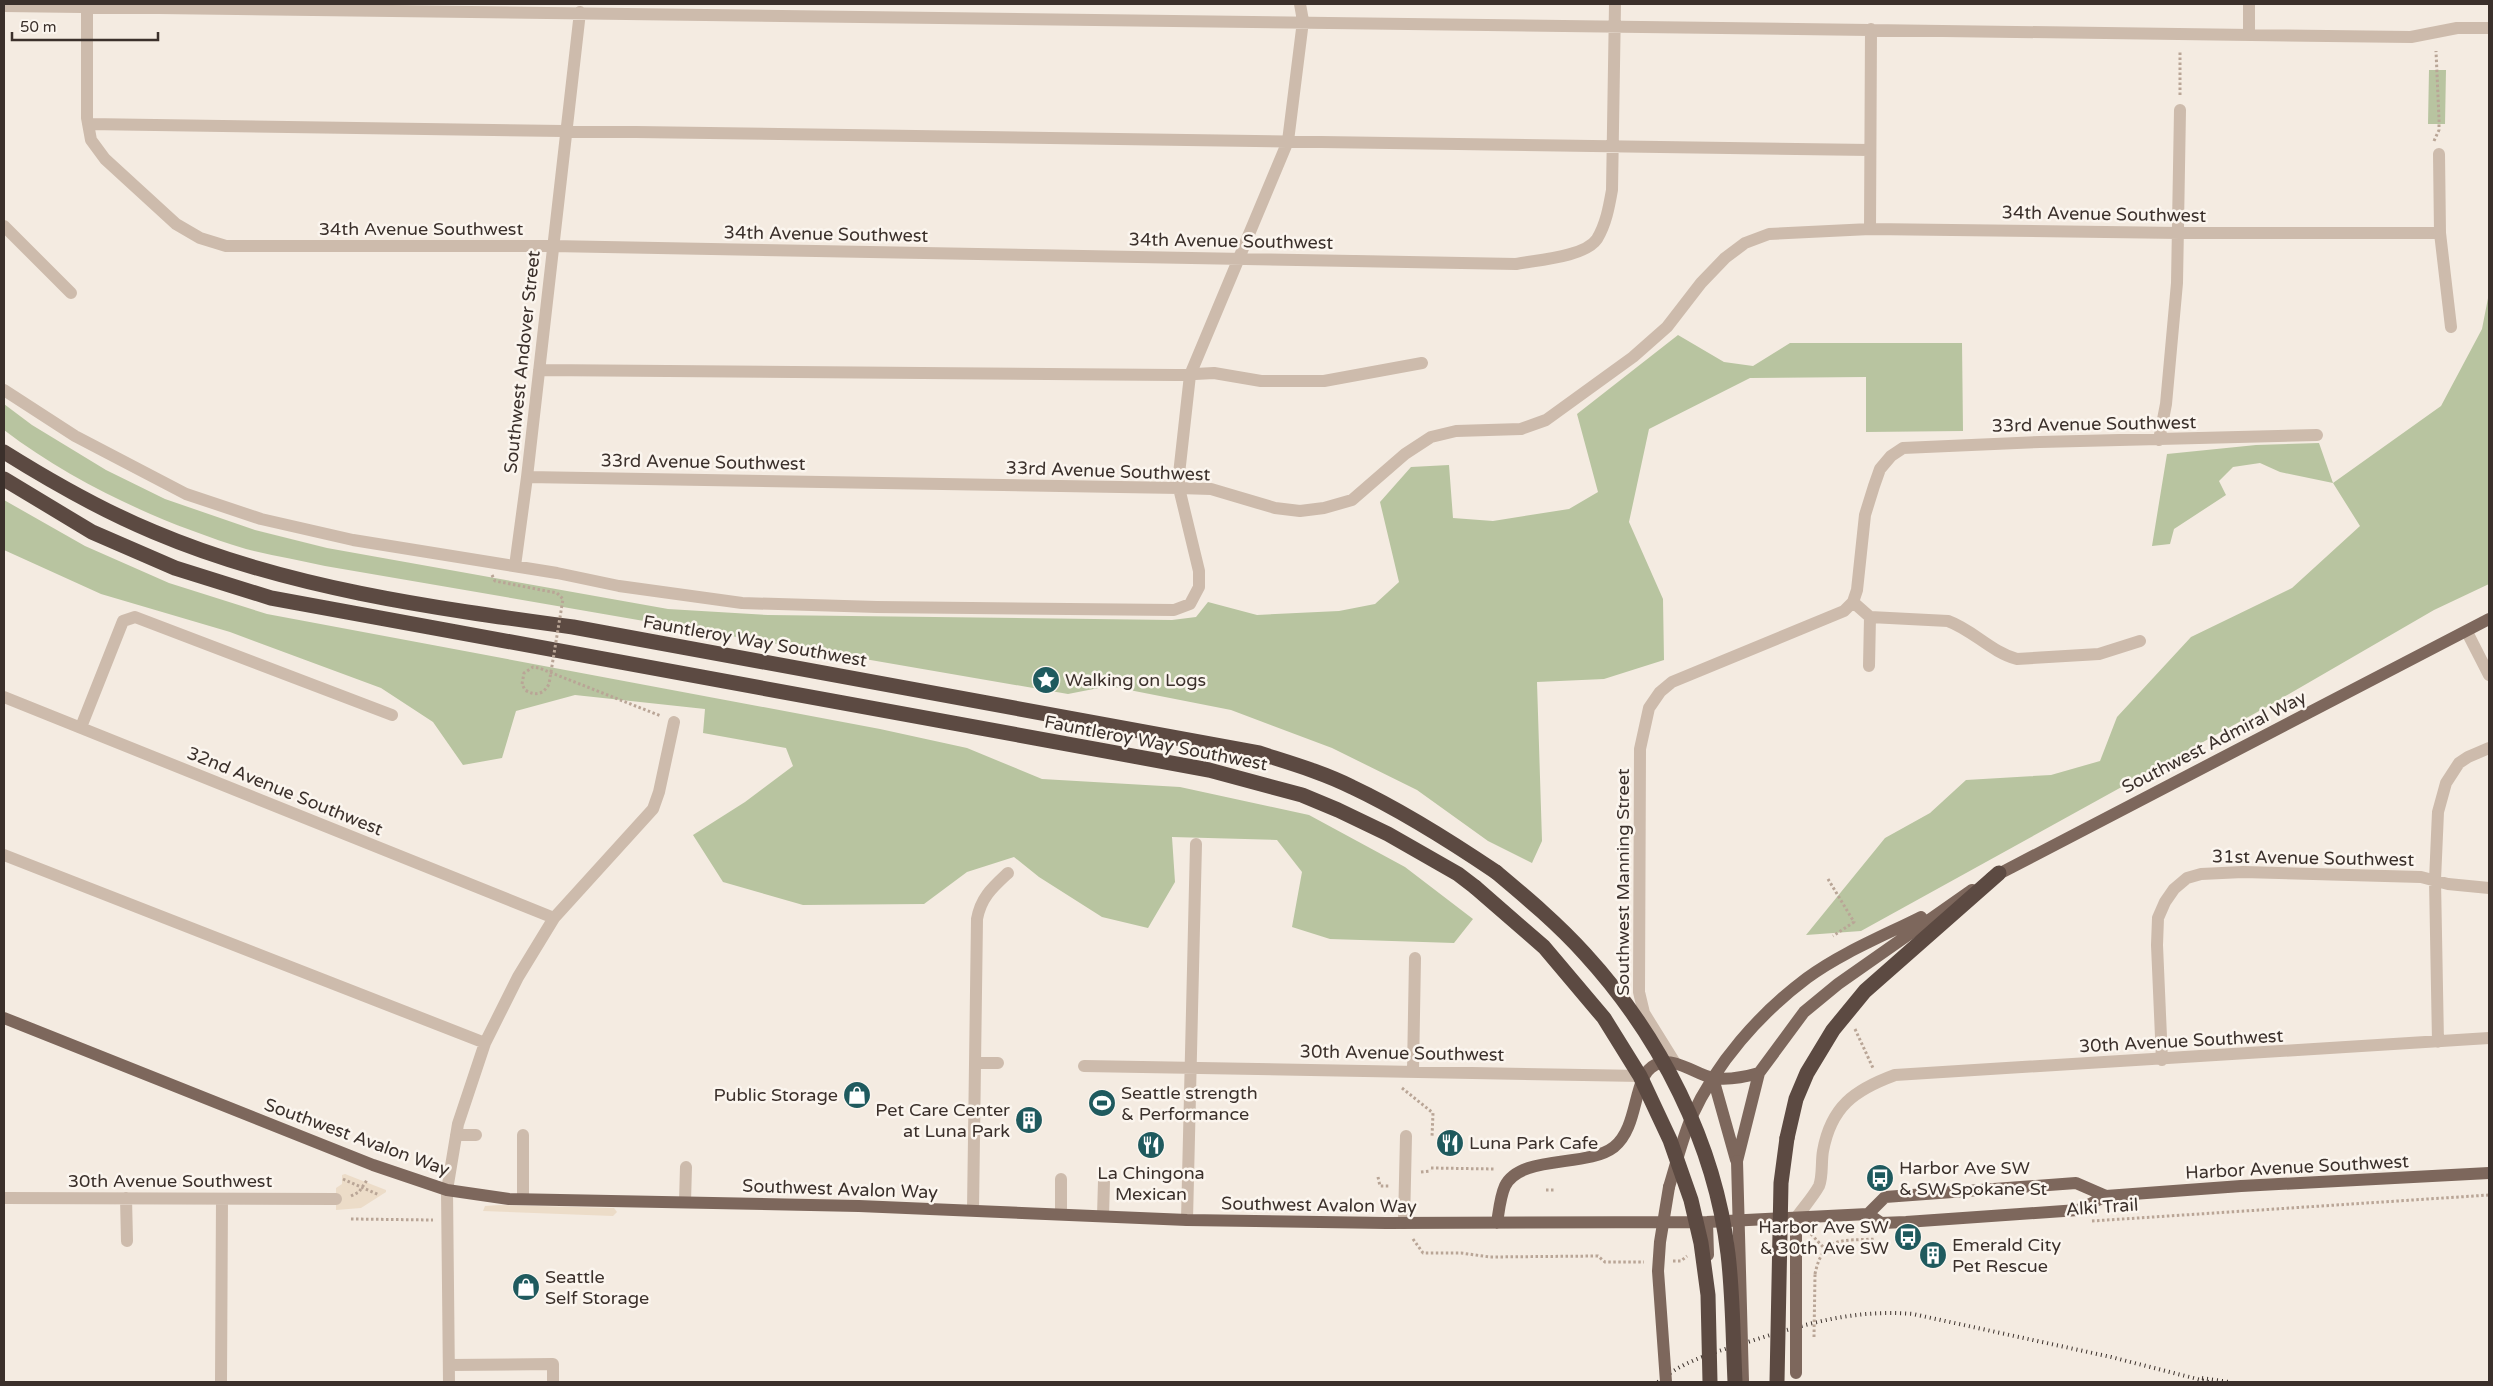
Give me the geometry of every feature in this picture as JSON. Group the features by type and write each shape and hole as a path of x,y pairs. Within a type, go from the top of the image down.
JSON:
{"highway":[{"name":"Fauntleroy Way Southwest","path":"4,452 93,504 154,532 214,555 286,576 352,591 573,627 1212,743 1258,753 1315,771 1352,786 1416,820 1496,872 1536,906 1592,962 1622,999 1642,1028 1677,1088 1697,1134 1713,1183 1728,1253 1735,1382"},
{"name":"Fauntleroy Way Southwest","path":"4,479 92,532 175,568 271,598 1183,765 1242,778 1302,795 1388,834 1458,874 1544,948 1604,1018 1640,1076 1670,1140 1690,1200 1701,1243 1708,1295 1710,1382"},
{"path":"1777,1382 1781,1183 1787,1138 1796,1099 1807,1073 1833,1030 1865,991 1999,873"}],"main road":[{"name":"Southwest Admiral Way","path":"1737,1161 1759,1073 1804,1012 1838,984 1957,900 1999,873 2489,619"},
{"name":"Southwest Admiral Way","path":"1666,1382 1658,1271 1660,1242 1669,1187 1691,1118 1713,1078 1739,1043 1765,1014 1808,978 1845,955 1957,900"},
{"name":"Southwest Avalon Way","path":"4,1018 373,1165 447,1190 523,1200 685,1202 974,1210 1187,1220 1404,1224 1707,1222"},
{"path":"1497,1223 1506,1186 1520,1172 1596,1156 1613,1147 1626,1134 1636,1108 1642,1076 1656,1064 1675,1063 1713,1078 1740,1078 1759,1073"},
{"path":"1713,1078 1737,1161 1743,1382"},
{"name":"Harbor Avenue Southwest","path":"1707,1222 1868,1214 1881,1224 2078,1210 2106,1196 2241,1186 2489,1173"},
{"name":"Harbor Avenue Southwest","path":"1868,1214 1885,1197 2066,1183 2076,1183 2106,1196"},
{"path":"1796,1218 1796,1377"},
{"path":"1704,1382 1709,1288 1707,1222"}],"street":[{"path":"1179,488 1179,461 1190,375 1288,141 1304,22 1300,4"},
{"path":"1614,146 1615,4"},
{"path":"2249,4 2249,35"},
{"path":"4,6 87,5 580,12 698,9 1304,22 2411,37 2457,28 2489,28"},
{"path":"87,5 88,124 1870,150"},
{"name":"Southwest Andover Street","path":"515,566 528,477 552,246 580,12"},
{"path":"1870,229 1871,29"},
{"path":"2159,440 2166,404 2179,233 2180,110"},
{"name":"34th Avenue Southwest","path":"88,124 91,140 105,159 176,224 200,238 226,246 552,246 1516,264 1579,251 1596,241 1606,218 1612,190 1614,146"},
{"path":"2439,154 2440,233 2451,327"},
{"path":"4,226 71,293"},
{"name":"34th Avenue Southwest","path":"1769,234 1870,229 2179,233 2440,233"},
{"name":"33rd Avenue Southwest","path":"528,477 1211,489 1276,508 1300,511 1324,508 1352,500 1405,454 1431,437 1456,431 1522,429 1546,420 1633,358 1667,328 1701,283 1725,258 1745,244 1769,234"},
{"path":"539,370 1190,375 1214,373 1261,381 1324,381 1422,362"},
{"name":"Fauntleroy Way Southwest","path":"4,390 75,436 186,494 261,519 353,540 515,566 619,586 751,603 1174,610 1190,604 1199,586 1199,571 1179,488"},
{"name":"33rd Avenue Southwest","path":"1853,602 1857,590 1864,515 1880,470 1891,456 1903,448 2040,442 2317,435"},
{"path":"1853,602 1870,616 1948,621 1959,625 2004,655 2017,659 2099,654 2140,641"},
{"name":"Southwest Manning Street","path":"1675,1063 1644,1013 1639,992 1640,749 1653,701 1672,682 1844,610 1853,602"},
{"path":"1869,666 1870,616"},
{"path":"81,727 123,621 135,617 392,715"},
{"path":"2467,632 2489,675"},
{"name":"32nd Avenue Southwest","path":"4,696 554,918"},
{"path":"450,1382 447,1190 456,1135 485,1043 518,977 554,918 653,808 659,792 674,722"},
{"path":"2438,1042 2435,880 2438,812 2446,783 2451,773 2463,760 2489,748"},
{"path":"1187,1220 1196,844"},
{"path":"4,855 485,1043"},
{"name":"31st Avenue Southwest","path":"2162,1060 2157,946 2158,918 2164,902 2174,889 2187,878 2201,874 2253,872 2421,877 2448,884 2489,888"},
{"path":"974,1210 979,906 987,892 1008,873"},
{"path":"1413,1071 1415,958"},
{"name":"30th Avenue Southwest","path":"1796,1218 1819,1185 1826,1136 1833,1116 1853,1095 1876,1082 1895,1075 2162,1060 2489,1038"},
{"path":"975,1063 998,1063"},
{"name":"30th Avenue Southwest","path":"1084,1066 1642,1076"},
{"path":"456,1135 476,1135"},
{"path":"523,1135 523,1200"},
{"path":"1404,1224 1406,1136"},
{"path":"685,1202 686,1168"},
{"path":"1062,1179 1062,1214"},
{"path":"1104,1181 1104,1216"},
{"name":"30th Avenue Southwest","path":"4,1198 336,1199"},
{"path":"126,1198 127,1241"},
{"path":"221,1382 222,1199"},
{"path":"449,1365 553,1364 553,1382"}],"path":[{"path":"2180,50 2180,93"},
{"path":"2434,141 2439,130 2436,50"},
{"path":"492,575 495,582 557,593 563,599 549,684 542,693 536,694 525,690 522,684 524,672 528,669 539,668 654,713"},
{"path":"1828,879 1854,922 1833,936"},
{"path":"1853,1024 1873,1068"},
{"path":"1395,1082 1432,1113 1432,1137"},
{"path":"1431,1168 1494,1169"},
{"path":"343,1179 379,1195"},
{"path":"1546,1190 1556,1190"},
{"name":"Alki Trail","path":"2091,1221 2489,1195"},
{"path":"351,1219 433,1220"},
{"path":"1814,1343 1815,1274 1824,1248 1839,1241 1878,1238"},
{"path":"1817,1241 1824,1248"},
{"path":"1423,1253 1461,1253 1490,1257 1598,1256 1605,1262 1648,1262"},
{"path":"1665,1261 1681,1261 1684,1256"}],"green space":[{"path":"2429,70 2446,70 2445,124 2428,124"},
{"path":"2489,293 2489,584 2434,610 2270,705 1861,931 1806,935 1885,838 1930,813 1966,780 2051,775 2100,761 2117,717 2191,637 2292,588 2360,526 2333,483 2441,406 2482,329"},
{"path":"1678,335 1724,362 1753,366 1790,343 1962,343 1963,431 1866,432 1866,377 1750,378 1649,429 1629,522 1663,599 1664,660 1604,679 1537,682 1542,841 1532,863 1488,841 1417,790 1332,748 1231,710 1109,686 1068,694 325,566 266,554 214,539 120,500 60,468 4,430 4,404 32,425 106,470 165,499 255,530 327,548 668,609 768,615 1172,620 1196,617 1208,602 1257,615 1339,611 1375,604 1399,582 1380,502 1411,467 1449,465 1453,518 1493,521 1569,509 1598,492 1577,414"},
{"path":"2319,443 2333,483 2280,472 2260,463 2233,467 2219,481 2226,495 2174,529 2170,544 2152,546 2167,454 2256,445"},
{"path":"4,500 85,546 169,583 267,614 880,729 967,748 1042,779 1180,787 1309,815 1405,867 1473,919 1454,943 1330,939 1292,927 1302,872 1277,840 1172,837 1175,882 1148,928 1102,917 1039,877 1014,857 967,872 924,904 803,905 723,882 693,835 745,802 793,766 786,748 703,733 705,709 575,695 516,711 502,758 463,765 433,722 381,688 230,632 101,594 4,550"}],"shaded area":[{"path":"345,1174 386,1190 386,1192 361,1208 336,1210 336,1188 342,1184 342,1175"},
{"path":"485,1206 614,1208 617,1212 613,1216 483,1211"}],"railway":[{"path":"1658,1382 1689,1362 1789,1329 1829,1319 1891,1313 1913,1314 2111,1357 2209,1382"},
{"path":"2202,1378 2229,1382"}],"place":[{"name":"Walking on Logs","path":"1046,680"},
{"name":"Public Storage","path":"857,1095"},
{"name":"Seattle strength & Performance","path":"1102,1103"},
{"name":"Pet Care Center at Luna Park","path":"1029,1120"},
{"name":"Luna Park Cafe","path":"1450,1143"},
{"name":"La Chingona Mexican","path":"1151,1145"},
{"name":"Harbor Ave SW & SW Spokane St","path":"1880,1178"},
{"name":"Harbor Ave SW & 30th Ave SW","path":"1908,1237"},
{"name":"Emerald City Pet Rescue","path":"1933,1255"},
{"name":"Seattle Self Storage","path":"526,1287"}]}
